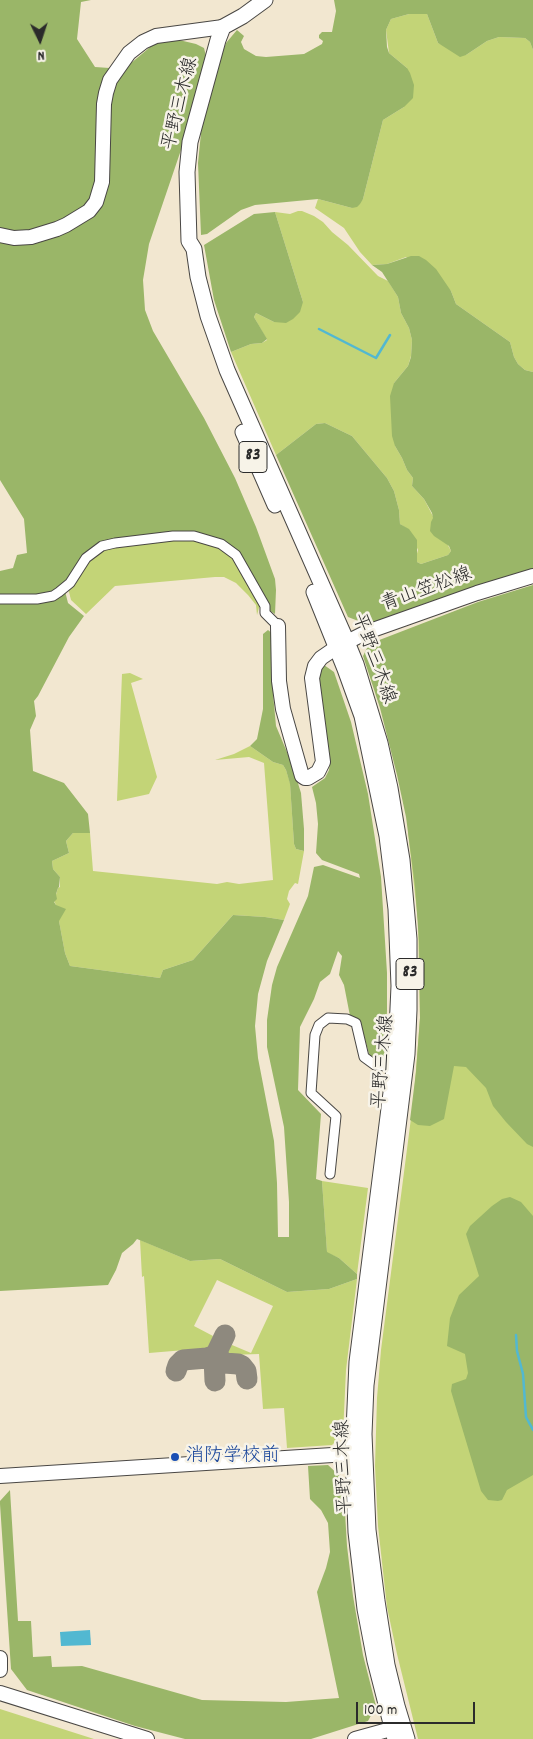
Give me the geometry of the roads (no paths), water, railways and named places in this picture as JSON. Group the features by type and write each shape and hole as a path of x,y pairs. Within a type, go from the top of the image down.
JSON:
{"main road":[{"path":"223,27 243,16 265,0"},
{"name":"平野三木線","path":"223,27 190,142 187,172 190,241 194,249 200,288 226,370 376,728 390,788 404,875 410,954 407,1062 359,1453"},
{"name":"平野三木線","path":"342,645 362,716 379,792 390,849 396,909 399,1008 395,1067 357,1362 359,1453 372,1572 399,1733"}],"street":[{"path":"0,235 14,238 31,237 62,227 89,210 96,202 102,182 104,104 106,93 110,80 129,53 143,42 156,36 223,27"},
{"path":"0,599 37,599 53,596 70,583 86,558 102,546 173,536 194,536 222,544 236,556 265,606 265,613 278,626"},
{"name":"青山笠松線","path":"278,626 279,681 282,702 288,731 304,778 315,775 324,762 313,683 313,670 321,658 366,632 432,608 533,576"},
{"path":"330,1174 336,1116 311,1093 315,1035 319,1025 328,1018 347,1019 356,1023 364,1057 375,1065 395,1067"},
{"path":"0,1476 359,1453"},
{"path":"0,1658 0,1670"},
{"path":"0,1693 147,1739"},
{"path":"355,1739 399,1733"}],"water":[{"path":"90,1630 91,1645 61,1646 60,1632"}],"waterway":[{"path":"319,329 376,358 390,335"},
{"path":"516,1335 517,1351 523,1374 526,1417 533,1430"}],"place":[{"name":"消防学校前","path":"175,1457"}]}
